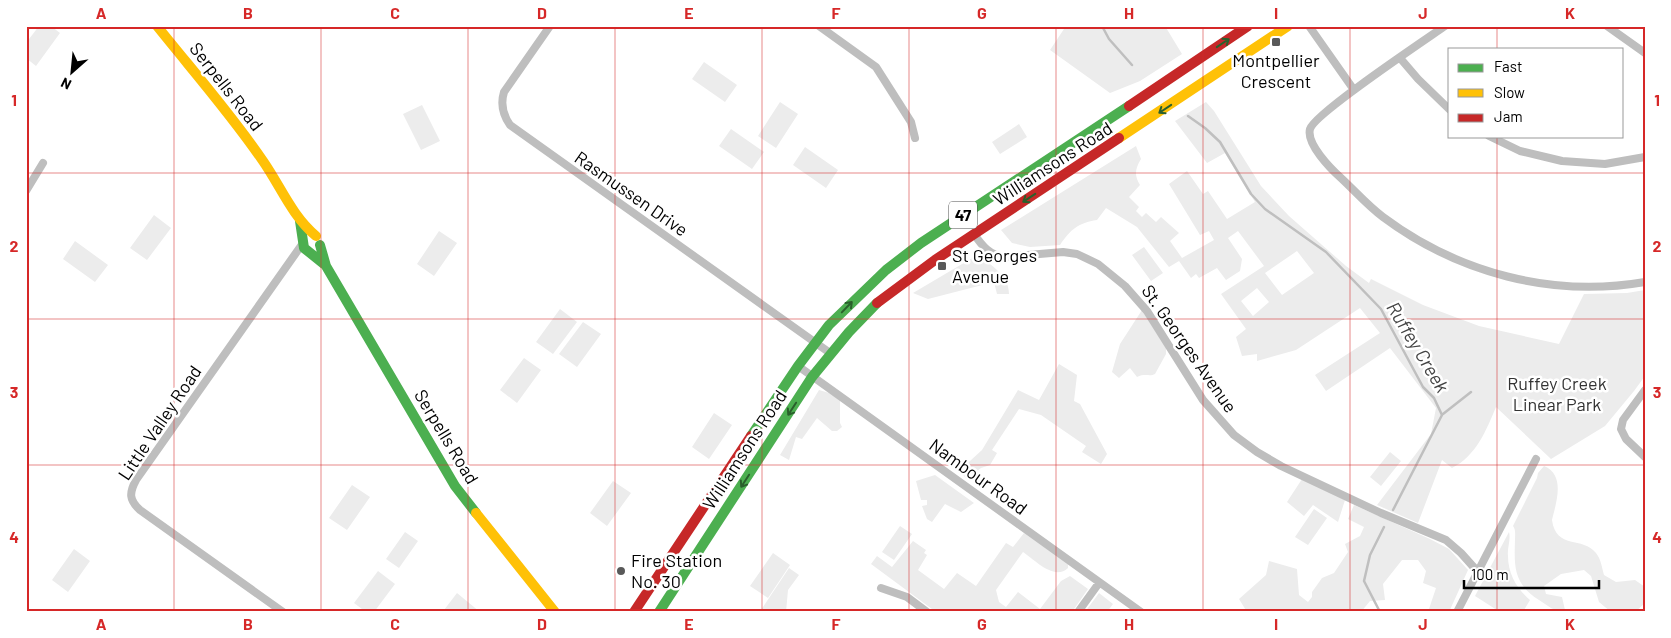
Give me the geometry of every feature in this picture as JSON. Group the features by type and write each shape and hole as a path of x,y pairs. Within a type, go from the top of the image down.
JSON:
{"main road":[{"name":"Serpells Road","path":"157,26 262,160 300,220 318,241 326,266 455,486 556,612"},
{"name":"Williamsons Road","path":"634,612 798,366 829,325 861,293 886,270 921,243 1248,26"},
{"name":"Williamsons Road","path":"659,612 812,377 830,353 863,316 890,293 974,234 1288,26"},
{"name":"Serpells Road","path":"300,220 306,247 326,266"},
{"path":"307,236 318,241 317,250 306,247 307,236"},
{"path":"678,546 694,558"}],"street":[{"name":"Rasmussen Drive","path":"550,26 504,92 502,98 503,110 510,125 830,353"},
{"path":"819,26 876,67 911,122 915,138"},
{"path":"1309,26 1354,90"},
{"path":"1445,26 1354,90 1314,121 1309,130 1311,143 1337,174 1382,216 1445,255 1472,266 1518,280 1558,286 1622,286 1645,282"},
{"path":"1607,26 1645,53"},
{"path":"1400,58 1418,79 1448,108"},
{"path":"1493,138 1520,151 1562,161 1605,164 1645,157"},
{"path":"26,191 43,164"},
{"name":"St. Georges Avenue","path":"974,234 980,243 996,256 1063,252 1077,254 1098,264 1125,286 1147,311 1203,400 1234,435 1257,452 1281,466 1446,540 1478,572"},
{"name":"Little Valley Road","path":"283,612 140,510 134,505 130,497 136,480 293,259 306,247"},
{"name":"Nambour Road","path":"798,366 1140,612"},
{"path":"1645,390 1623,420 1621,429 1626,439 1645,457"},
{"path":"1457,612 1536,459"},
{"path":"1078,612 1099,582"},
{"path":"881,588 907,597 927,612"}],"green space":[{"path":"39,26 51,26 60,33 36,66 26,58 26,43"},
{"path":"1066,26 1165,26 1182,54 1140,81 1110,93 1050,50"},
{"path":"704,62 737,85 725,102 692,79"},
{"path":"780,102 798,114 776,148 758,136"},
{"name":"Ruffey Creek Linear Park","path":"1206,102 1214,111 1261,186 1289,216 1346,266 1369,283 1371,279 1423,305 1479,326 1559,344 1584,294 1627,293 1645,290 1645,376 1605,426 1551,459 1496,407 1484,434 1468,457 1452,468 1442,460 1418,523 1377,505 1431,434 1436,408 1390,348 1326,391 1315,375 1380,333 1360,308 1296,350 1257,361 1257,354 1242,356 1236,337 1246,329 1221,294 1264,266 1238,231 1228,238 1242,259 1240,271 1226,280 1217,268 1199,278 1196,274 1191,278 1179,261 1169,267 1137,227 1106,208 1097,220 1075,228 1060,245 1030,247 1012,243 1001,230 1136,146 1141,159 1136,172 1140,185 1129,197 1139,207 1136,211 1142,217 1146,213 1156,222 1161,217 1179,233 1170,241 1182,258 1214,240 1209,231 1200,235 1169,184 1187,171 1203,194 1208,191 1227,219 1255,202 1225,153 1207,163 1175,121","holes":["1297,251 1314,273 1282,295 1265,273","1257,288 1269,302 1253,316 1241,301"]},
{"path":"422,105 440,141 421,150 403,114"},
{"path":"1019,124 1027,137 1000,154 992,142"},
{"path":"731,129 764,152 752,169 719,146"},
{"path":"805,147 838,170 826,188 793,165"},
{"path":"154,215 171,228 147,260 130,248"},
{"path":"439,231 457,243 434,276 417,264"},
{"path":"75,241 108,265 95,282 63,259"},
{"path":"1144,247 1163,273 1151,281 1132,255"},
{"path":"979,254 1003,276 1009,294 997,294 994,282 928,299 913,293"},
{"path":"560,309 577,322 553,354 536,342"},
{"path":"1142,310 1166,348 1166,354 1155,374 1137,377 1130,368 1119,378 1112,372 1120,344"},
{"path":"583,322 601,334 577,367 559,354"},
{"path":"524,358 541,370 517,403 500,390"},
{"path":"1059,364 1077,375 1074,401 1080,404 1107,454 1101,464 1082,452 1086,446 1041,415 1019,409 992,450 997,453 990,465 981,468 967,479 959,471 982,450 1018,390 1039,400"},
{"path":"819,390 829,393 840,400 840,423 842,427 837,431 832,431 817,418 802,439 796,437 789,460 780,455"},
{"path":"714,413 732,425 709,459 692,447"},
{"path":"1390,452 1401,461 1381,486 1370,477"},
{"path":"1544,466 1551,470 1557,483 1557,498 1552,520 1555,529 1564,539 1591,548 1599,558 1604,575 1616,582 1635,580 1645,587 1645,603 1635,612 1611,612 1599,602 1591,576 1584,570 1561,574 1544,586 1546,594 1562,597 1565,610 1563,612 1554,610 1539,600 1520,581 1516,567 1515,529 1513,526 1538,473"},
{"path":"935,475 974,503 961,512 945,504 932,522 927,519 922,506 927,505 927,500 921,500 916,481"},
{"path":"1302,479 1345,500 1338,522 1313,505 1304,516 1287,502"},
{"path":"613,481 631,493 607,526 590,513"},
{"path":"352,485 370,497 347,530 329,518"},
{"path":"1354,505 1449,549 1468,570 1449,612 1428,612 1436,588 1423,583 1426,571 1418,560 1402,560 1383,584 1385,600 1370,601 1361,612 1247,612 1239,599 1266,575 1269,561 1297,569 1299,595 1308,602 1312,597 1312,592 1322,578 1334,573 1348,552 1345,544 1360,536 1364,527 1348,519"},
{"path":"1314,509 1327,518 1308,545 1295,537"},
{"path":"900,526 912,534 894,560 882,552"},
{"path":"405,532 418,541 399,568 386,559"},
{"path":"1509,532 1508,563 1517,586 1530,600 1524,610 1500,612 1475,596"},
{"path":"1024,533 1068,564 1068,568 1063,571 1051,571 1023,552 996,590 999,602 1006,607 1018,592 1040,609 1061,581 1070,576 1088,589 1072,612 936,612 871,564 877,556 892,567 913,541 926,550 924,553 927,555 918,570 944,589 957,573 976,586 1006,543 1013,547"},
{"path":"74,549 90,561 68,592 52,580"},
{"path":"773,553 790,565 768,598 750,586"},
{"path":"789,568 799,575 788,590 786,612 763,612 761,610"},
{"path":"378,571 395,584 374,612 366,612 354,603"},
{"path":"457,593 480,612 446,612 444,610"},
{"path":"1099,593 1113,604 1107,612 1085,612"}],"waterway":[{"name":"Ruffey Creek","path":"1102,26 1109,39 1132,65"},
{"name":"Ruffey Creek","path":"1188,116 1220,142 1251,194 1265,209 1326,252 1381,309 1423,387 1434,398 1442,415 1393,510"},
{"path":"1443,414 1471,392"},
{"name":"Ruffey Creek","path":"1380,612 1364,581 1370,555 1384,527"}],"traffic: fast":[{"path":"751,436 798,366 829,325 886,270 921,243 1129,106"},
{"path":"300,221 304,248 324,264"},
{"path":"320,245 326,266 455,486 476,513"},
{"path":"659,612 812,377 849,332 877,303"}],"traffic: slow":[{"path":"157,26 238,126 263,161 300,220 316,236"},
{"path":"1119,138 1288,26"},
{"path":"476,513 555,612"}],"traffic: jam":[{"path":"1129,106 1248,26"},
{"path":"877,303 935,260 1119,138"},
{"path":"634,612 751,436"}],"place":[{"name":"Montpellier Crescent","path":"1276,42"},
{"name":"St Georges Avenue","path":"942,266"},
{"name":"Fire Station No. 30","path":"621,571"}]}
